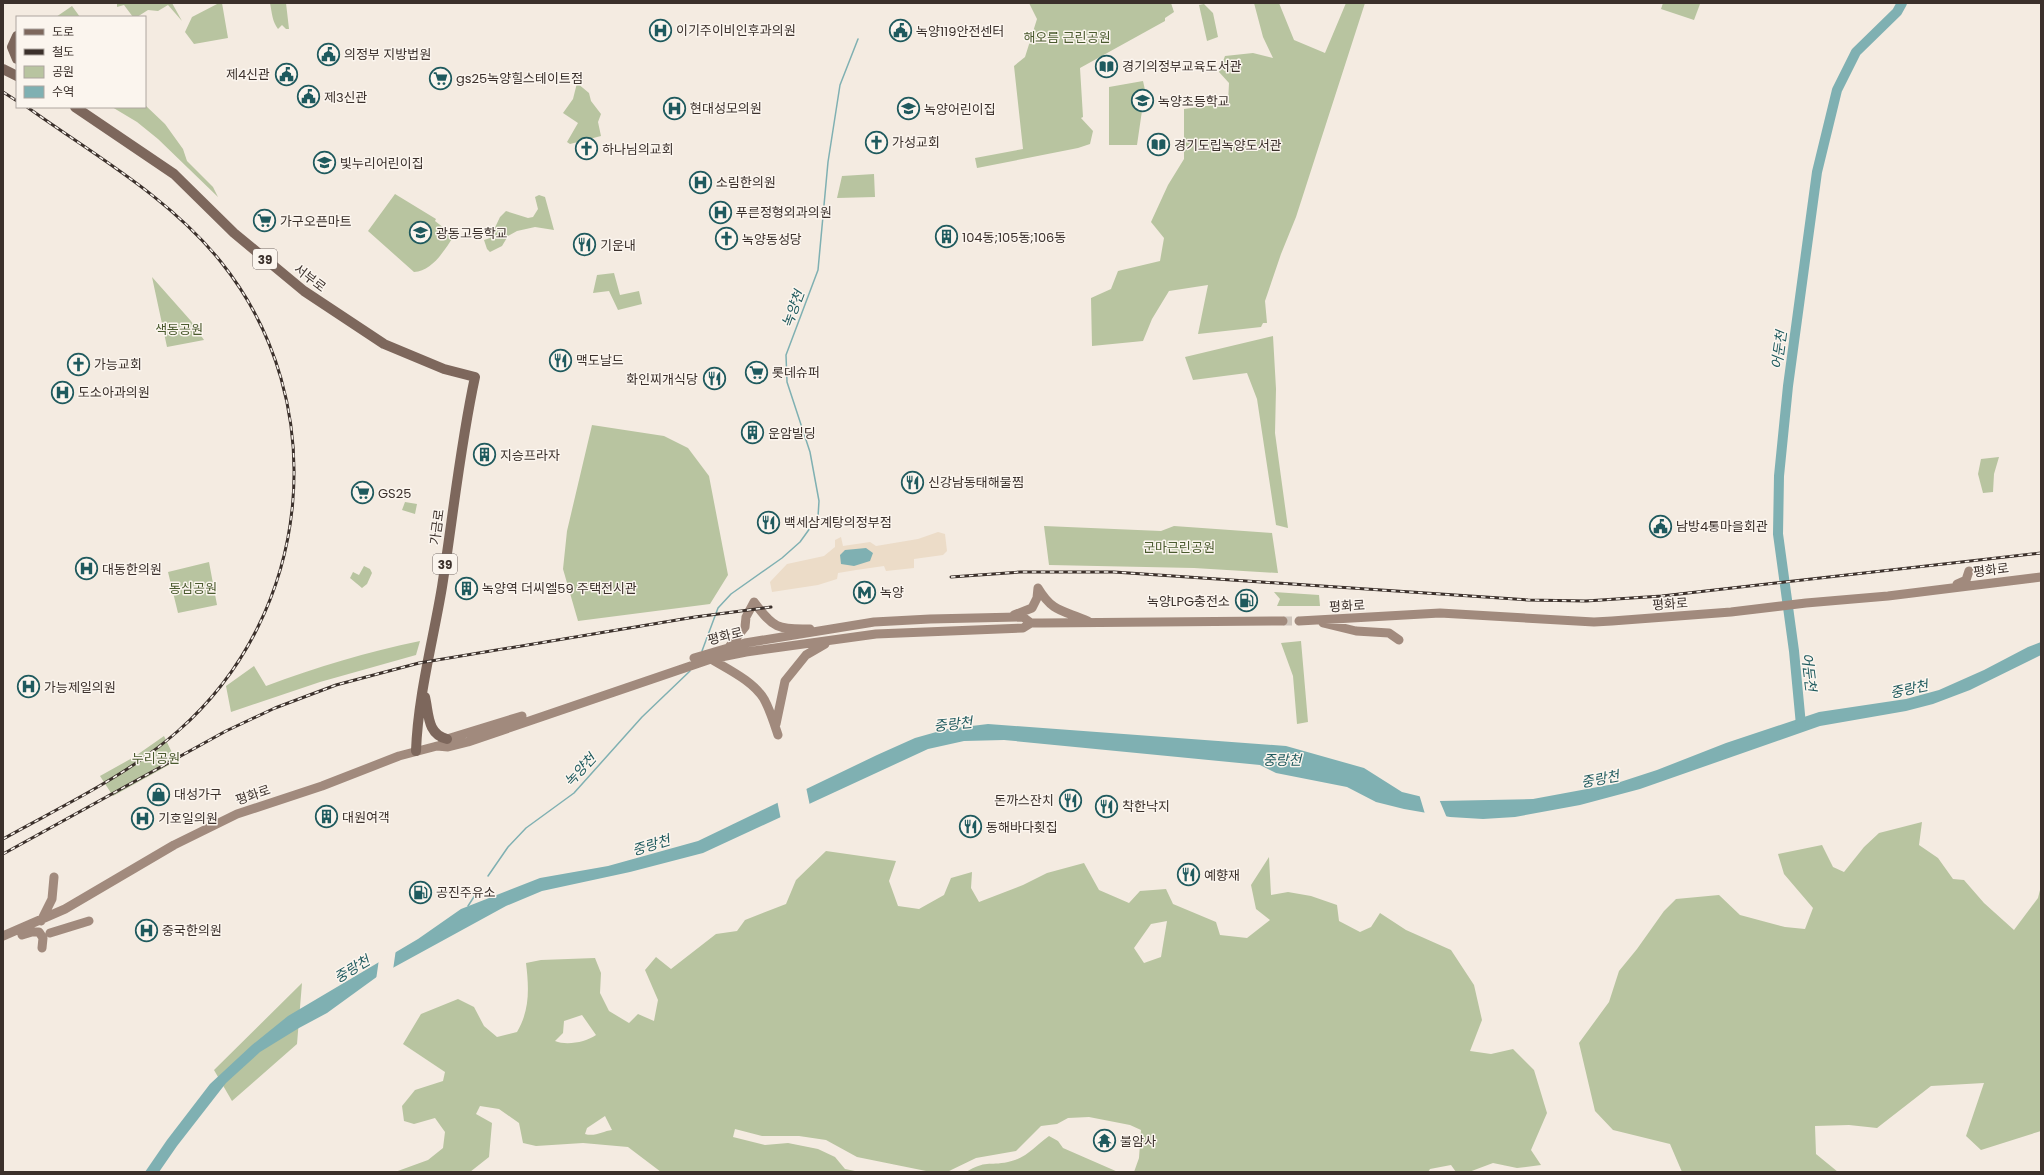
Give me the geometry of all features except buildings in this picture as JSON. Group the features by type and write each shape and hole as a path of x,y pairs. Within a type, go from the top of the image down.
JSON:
{"main road":[{"path":"16,38 12,47 16,57"},
{"path":"3,69 16,76"},
{"name":"서부로","path":"76,108 170,171 234,233 304,291 327,307 384,344 444,369 475,377"},
{"name":"가금로","path":"416,751 423,691 442,586 456,486 475,377"},
{"path":"1942,590 1966,580 1969,571 1976,580 1992,583"},
{"name":"평화로","path":"1299,621 1440,613 1594,622 1731,612 2041,578"},
{"path":"1012,617 1032,608 1037,598 1038,588 1046,601 1055,608 1091,622"},
{"path":"728,647 745,628 746,617 754,602 768,621 779,627 789,629 833,630"},
{"name":"평화로","path":"707,658 728,647 889,621 1023,617 1031,624"},
{"name":"평화로","path":"438,746 447,739 688,663 707,658 746,652 829,642 885,633 1023,628 1031,624 1091,622 1283,621"},
{"path":"1312,621 1356,631 1389,632 1399,640"},
{"path":"859,625 860,636"},
{"path":"776,724 785,681 806,655 829,642"},
{"path":"707,658 735,674 758,692 767,705 778,735"},
{"name":"평화로","path":"3,938 40,922 118,879 174,845 225,819 416,751 438,746 448,747 468,742 688,663"},
{"path":"423,691 431,729 437,736 447,739"},
{"path":"40,922 52,899 54,877"},
{"path":"50,933 89,921"},
{"path":"3,938 36,932 43,938 42,948"}],"green space":[{"path":"117,3 172,3 182,21 168,5 158,11 148,10 139,16 132,16 124,5 117,7"},
{"path":"219,3 222,3 228,38 194,44 185,32 192,17"},
{"path":"270,3 286,3 289,29 286,29 282,25 278,29 273,20"},
{"name":"해오름 근린공원","path":"1029,3 1171,3 1174,12 1165,18 1165,21 1080,68 1083,117 1081,118 1093,131 1090,144 1078,148 977,168 975,158 1023,149 1014,66 1025,57 1037,19"},
{"path":"1254,3 1279,3 1294,40 1325,53 1346,3 1365,3 1296,217 1281,254 1265,301 1267,323 1263,323 1261,327 1198,334 1208,285 1169,291 1152,319 1143,341 1092,346 1091,298 1111,289 1118,271 1160,261 1164,238 1151,222 1168,185 1184,159 1184,109 1228,103 1229,83 1219,72 1225,56 1253,53 1273,58 1263,37"},
{"path":"1663,3 1700,4 1694,20 1661,9"},
{"path":"1204,4 1213,13 1218,37 1207,41 1199,5"},
{"path":"72,6 79,16 57,16"},
{"path":"1143,81 1145,90 1137,145 1109,145 1109,87"},
{"path":"577,83 589,93 591,101 601,114 598,122 601,136 570,144 567,142 578,123 563,113 573,99"},
{"path":"146,106 165,124 183,149 187,161 213,187 218,197 158,139 137,122 114,108 146,108"},
{"path":"874,174 875,197 837,198 842,176"},
{"path":"395,194 436,219 435,221 454,236 433,264 421,271 414,272 368,231"},
{"path":"539,195 545,197 554,230 535,227 517,231 508,236 502,246 490,252 487,249 484,240 490,238 500,217 506,211 528,218 533,217 538,209 535,197"},
{"path":"614,273 620,295 639,291 642,304 618,310 609,291 593,293 597,275"},
{"name":"색동공원","path":"152,277 191,321 204,340 167,347"},
{"path":"1273,336 1276,389 1275,433 1288,528 1276,525 1257,399 1247,373 1193,380 1185,357"},
{"path":"592,425 664,436 688,448 709,476 728,575 710,604 578,621 563,569 567,531"},
{"path":"1999,457 1994,474 1993,492 1983,493 1978,474 1981,459"},
{"path":"405,502 417,504 415,514 402,510"},
{"name":"군마근린공원","path":"1044,526 1161,531 1174,526 1272,533 1278,573 1194,568 1049,565"},
{"name":"동심공원","path":"209,562 217,605 178,613 168,572"},
{"path":"364,566 370,569 372,573 367,584 362,588 350,578 353,572 359,575"},
{"path":"1274,592 1319,595 1320,606 1277,606 1280,599"},
{"path":"420,641 416,655 320,682 231,712 226,686 254,666 266,686 342,660"},
{"path":"1301,641 1308,722 1297,724 1293,676 1281,643"},
{"name":"누리공원","path":"164,736 176,761 113,796 100,776 134,757"},
{"path":"1922,822 1919,845 1938,858 1953,879 1964,880 1984,903 2014,930 2038,898 2041,886 2041,1131 1981,1150 1966,1136 1984,1083 1931,1086 1877,1128 1849,1125 1815,1126 1816,1154 1838,1172 1682,1172 1670,1144 1613,1130 1595,1111 1579,1043 1609,1002 1619,971 1664,911 1676,899 1719,895 1740,915 1785,927 1805,929 1813,908 1784,874 1778,854 1822,845 1833,867 1844,872 1864,847 1879,833"},
{"path":"826,851 896,861 889,881 898,906 919,909 944,895 951,878 972,872 971,888 979,902 1023,885 1047,873 1084,863 1099,890 1129,903 1140,891 1166,889 1173,904 1216,922 1220,935 1247,938 1270,920 1256,909 1251,885 1269,857 1271,895 1288,892 1311,896 1337,905 1339,921 1360,932 1371,927 1380,913 1406,930 1451,950 1474,985 1482,1020 1470,1051 1491,1054 1513,1049 1534,1070 1547,1113 1531,1150 1541,1165 1517,1168 1493,1163 1469,1172 1456,1172 1451,1165 1430,1169 1428,1172 1134,1172 1139,1158 1141,1130 1130,1125 1089,1117 1068,1118 1057,1124 1041,1126 1016,1151 976,1158 947,1172 931,1172 857,1157 826,1140 799,1136 762,1136 735,1129 733,1137 765,1145 788,1143 818,1149 835,1157 845,1169 860,1172 661,1172 628,1147 583,1143 536,1146 523,1143 519,1123 499,1109 480,1106 476,1114 492,1123 489,1157 470,1172 395,1172 428,1160 443,1148 445,1132 435,1118 414,1124 404,1121 402,1106 415,1090 443,1081 445,1072 403,1044 421,1014 458,999 474,1007 484,1026 497,1037 517,1032 524,1015 528,999 526,963 541,960 595,958 601,973 600,993 609,1011 629,1023 638,1014 654,1021 658,1000 645,970 656,957 671,969 716,934 737,931 745,920 786,904 796,880","holes":["1167,921 1161,957 1144,963 1134,948 1151,924","582,1015 596,1035 587,1040 571,1043 555,1041 563,1033 564,1021","605,1116 612,1130 589,1135 585,1134 587,1128"]},
{"path":"302,983 297,1044 232,1101 214,1070"},
{"path":"1049,1136 1058,1141 1063,1148 1118,1172 966,1172 978,1166 1008,1162 1020,1158"}],"shaded area":[{"path":"938,532 945,534 947,551 943,555 914,559 914,568 886,571 884,566 838,573 837,579 818,585 772,592 770,582 787,564 824,556 835,547 835,540 841,537 843,546 870,542 876,546 918,539"}],"water":[{"path":"866,548 873,553 870,561 854,566 841,564 840,555 845,550"},
{"name":"중랑천","path":"2041,642 2041,655 1970,690 1933,704 1906,711 1820,726 1640,789 1580,805 1515,817 1483,819 1450,817 1404,809 1376,802 1347,787 1276,773 1260,765 1004,740 964,741 928,749 703,853 630,872 542,891 506,906 378,976 327,1013 260,1052 226,1083 177,1146 159,1172 145,1172 167,1140 210,1084 252,1045 288,1016 418,939 461,909 540,878 608,866 698,841 877,755 915,738 947,729 988,724 1286,746 1364,768 1402,792 1439,801 1533,799 1614,784 1657,770 1726,743 1819,712 1906,699 1939,690"}],"pier":[{"path":"806,787 810,806 781,820 777,800"},
{"path":"1419,794 1439,799 1447,818 1425,814"},
{"path":"396,949 393,970 376,980 379,959"}],"waterway":[{"name":"어둔천","path":"1801,725 1794,651 1778,534 1779,476 1788,386 1817,172 1837,90 1856,52 1897,12 1902,3"},
{"name":"녹양천","path":"702,651 718,608 731,594 782,558 800,542 818,517 819,501 810,452 787,382 786,355 818,270 828,162 840,85 858,39"},
{"name":"녹양천","path":"488,876 508,847 526,828 574,793 642,717 690,671"},
{"name":"녹양천","path":"468,906 479,889"}],"tunnel":[{"path":"1283,621 1299,621"}],"railway":[{"path":"3,92 16,100"},
{"path":"3,839 94,790 137,762 178,731 223,683 258,628 281,568 292,505 293,441 281,378 257,318 221,262 178,217 154,197 130,178 28,108"},
{"path":"951,577 1020,572 1114,572 1528,600 1586,601 1662,596 2041,553"},
{"path":"3,854 226,731 275,708 336,685 419,663 695,617 771,607"}],"place":[{"name":"이기주이비인후과의원","path":"660,30"},
{"name":"녹양119안전센터","path":"901,31"},
{"name":"의정부 지방법원","path":"328,54"},
{"name":"경기의정부교육도서관","path":"1107,66"},
{"name":"제4신관","path":"286,74"},
{"name":"gs25녹양힐스테이트점","path":"440,78"},
{"name":"제3신관","path":"308,97"},
{"name":"녹양초등학교","path":"1142,101"},
{"name":"현대성모의원","path":"675,108"},
{"name":"녹양어린이집","path":"908,109"},
{"name":"가성교회","path":"876,142"},
{"name":"경기도립녹양도서관","path":"1158,145"},
{"name":"하나님의교회","path":"587,149"},
{"name":"빛누리어린이집","path":"325,163"},
{"name":"소림한의원","path":"701,182"},
{"name":"푸른정형외과의원","path":"721,212"},
{"name":"가구오픈마트","path":"264,221"},
{"name":"광동고등학교","path":"420,233"},
{"name":"104동;105동;106동","path":"947,237"},
{"name":"녹양동성당","path":"727,239"},
{"name":"기운내","path":"584,245"},
{"name":"맥도날드","path":"560,360"},
{"name":"가능교회","path":"78,364"},
{"name":"롯데슈퍼","path":"756,372"},
{"name":"화인찌개식당","path":"714,379"},
{"name":"도소아과의원","path":"62,392"},
{"name":"운암빌딩","path":"752,433"},
{"name":"지승프라자","path":"485,455"},
{"name":"신강남동태해물찜","path":"913,482"},
{"name":"GS25","path":"363,493"},
{"name":"백세삼계탕의정부점","path":"769,522"},
{"name":"남방4통마을회관","path":"1660,526"},
{"name":"대동한의원","path":"87,569"},
{"name":"녹양역 더씨엘59 주택전시관","path":"467,588"},
{"name":"녹양","path":"865,592"},
{"name":"녹양LPG충전소","path":"1246,601"},
{"name":"가능제일의원","path":"29,687"},
{"name":"대성가구","path":"159,794"},
{"name":"돈까스잔치","path":"1070,800"},
{"name":"착한낙지","path":"1106,806"},
{"name":"대원여객","path":"327,817"},
{"name":"기호일의원","path":"143,818"},
{"name":"동해바다횟집","path":"971,827"},
{"name":"예향재","path":"1189,875"},
{"name":"공진주유소","path":"420,892"},
{"name":"중국한의원","path":"146,930"},
{"name":"불암사","path":"1104,1141"}]}
